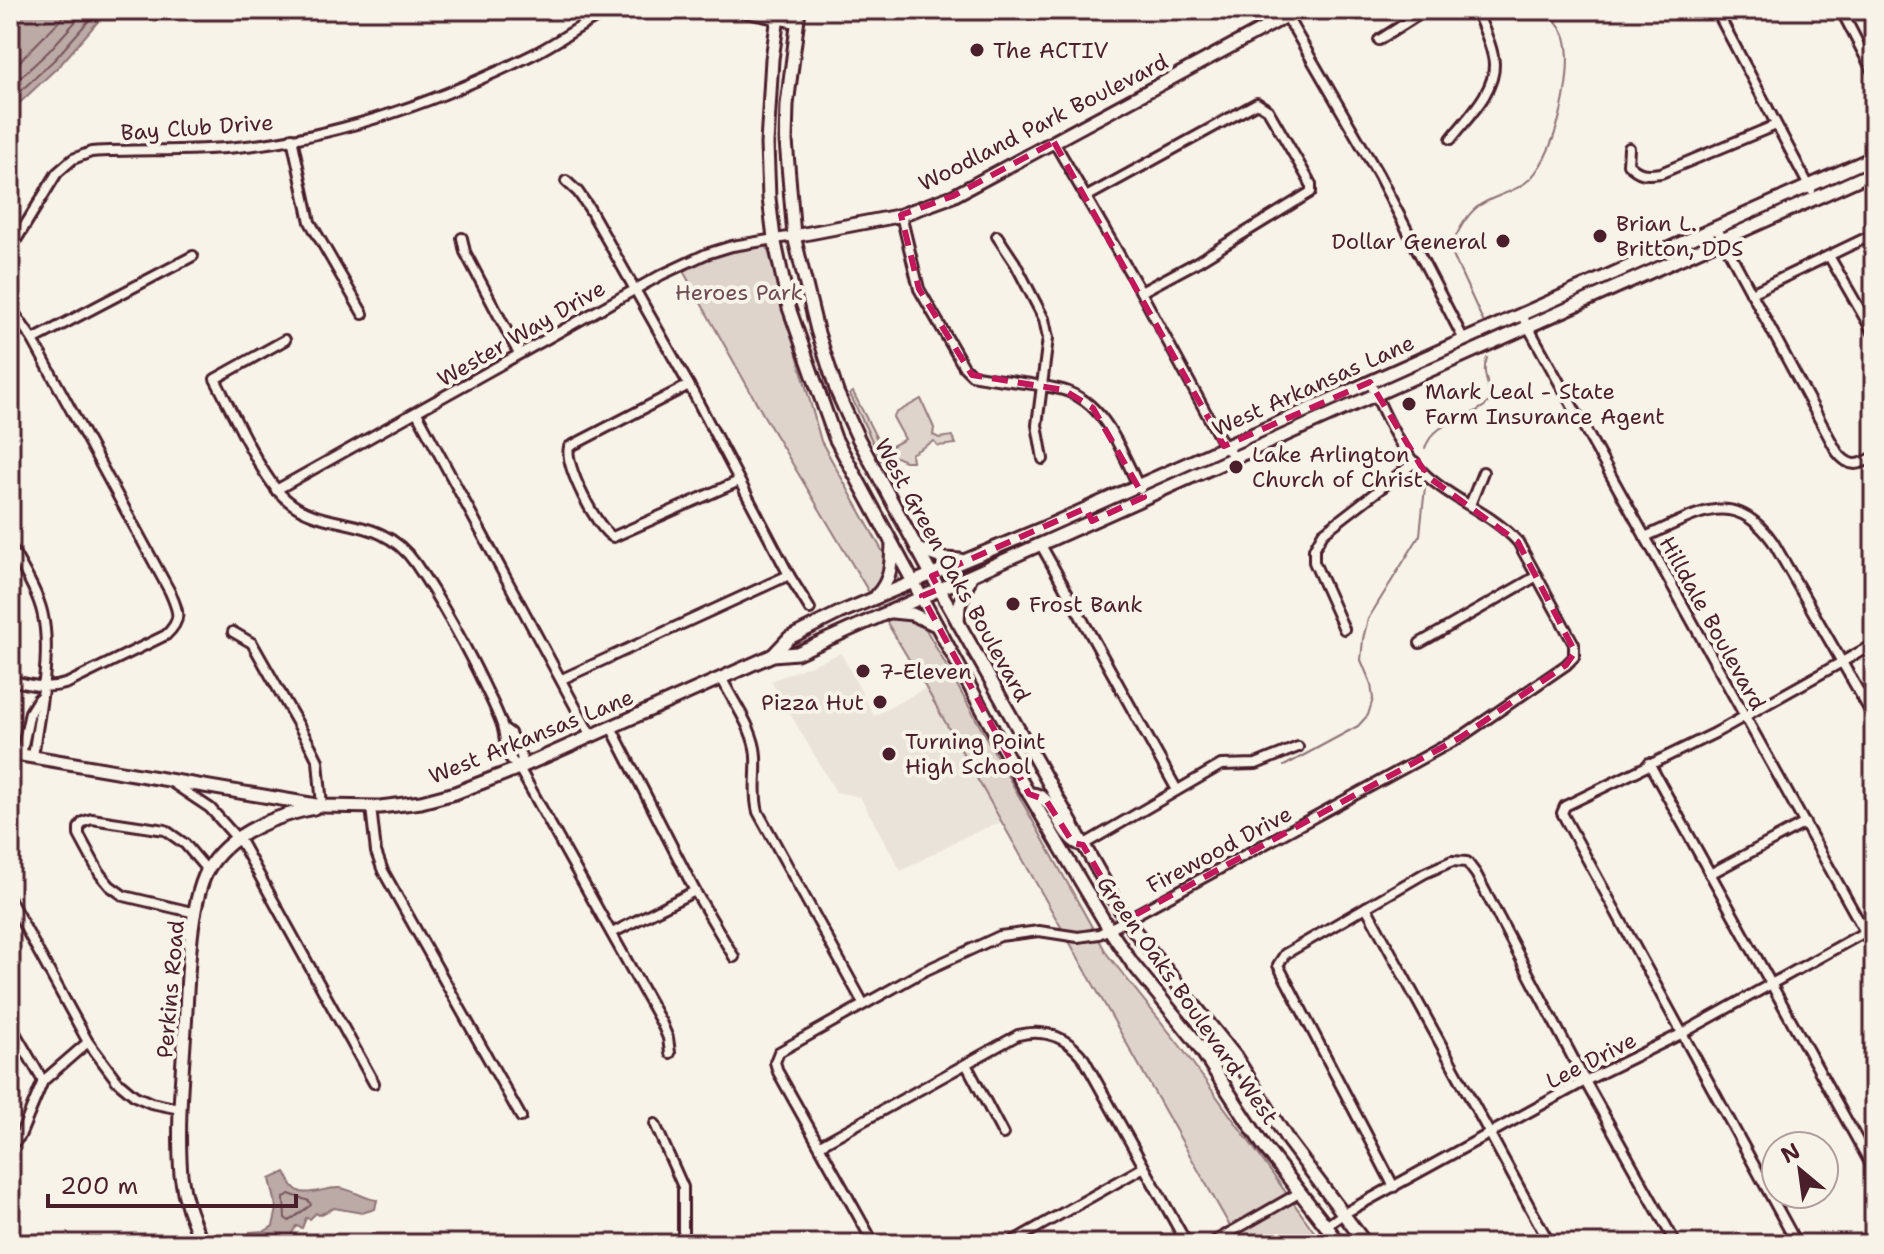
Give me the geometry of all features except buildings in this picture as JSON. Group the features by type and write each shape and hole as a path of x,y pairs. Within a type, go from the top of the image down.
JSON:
{"main road":[{"name":"West Green Oaks Boulevard","path":"799,10 787,105 786,141 794,236 817,330 837,392 884,490 1126,920 1235,1056 1289,1142 1366,1244"},
{"name":"Woodland Park Boulevard","path":"794,236 901,215 953,196 1289,12"},
{"name":"Green Oaks Boulevard West","path":"778,14 767,144 774,238 789,308 818,396 851,473 922,596 1029,794 1109,929 1132,963 1194,1039 1263,1145 1340,1244"},
{"name":"West Arkansas Lane","path":"773,655 789,638 874,598 932,576 1874,157"},
{"name":"West Arkansas Lane","path":"21,755 322,806 371,807 421,802 455,793 519,768 773,655 797,653 1874,172"},
{"path":"818,396 837,392"},
{"path":"1086,508 1092,521"},
{"path":"874,598 889,578 892,544"},
{"path":"917,549 945,559 965,560"},
{"path":"958,622 959,606 971,576"},
{"path":"883,614 912,614 938,627"},
{"path":"1029,794 1040,795 1046,800 1073,843 1083,845"},
{"name":"Perkins Road","path":"203,1244 185,1195 179,1135 190,963 199,893 207,870 218,854 238,839 290,813 322,806"}],"street":[{"name":"Bay Club Drive","path":"10,250 57,173 73,159 91,152 237,147 377,119 441,97 560,40 610,10"},
{"path":"732,10 778,14 796,23"},
{"path":"1379,40 1426,10"},
{"path":"1451,139 1490,86 1493,75 1492,54 1476,10"},
{"path":"1716,10 1815,198"},
{"path":"1841,10 1874,74"},
{"path":"1289,12 1464,340"},
{"path":"1088,196 1250,104 1257,103 1268,110 1311,184 1311,192 1197,262 1141,292"},
{"path":"1629,148 1628,164 1635,171 1643,175 1661,173 1776,125"},
{"path":"292,138 310,222 363,314"},
{"path":"1054,142 1088,196 1224,446 1235,457"},
{"path":"566,181 589,208 810,609"},
{"path":"901,215 919,289 964,367 972,375 1064,390 1081,398 1104,420 1144,497"},
{"path":"1716,227 1837,452 1851,465 1874,457"},
{"path":"1751,293 1874,234"},
{"name":"Wester Way Drive","path":"276,490 635,289 706,254 732,246 794,236"},
{"path":"997,236 1044,319 1048,338 1037,425 1043,459"},
{"path":"462,238 465,252 519,354"},
{"path":"33,340 193,256"},
{"path":"1829,256 1874,334"},
{"path":"10,307 33,340 170,592 177,614 175,626 166,635 68,683 41,691 10,680"},
{"name":"Hilldale Boulevard","path":"1521,314 1874,948"},
{"path":"285,340 215,379 276,490 288,502 305,511 369,528 404,550 415,562 487,690 503,728 510,733 522,758 519,768 662,1024 670,1053"},
{"path":"1370,382 1393,429 1427,476 1506,528 1518,542 1537,576 1420,643"},
{"path":"689,385 582,438 567,449 568,461 582,492 605,531 613,537 739,481"},
{"path":"417,413 591,736"},
{"path":"1344,629 1314,562 1314,549 1323,533 1415,462"},
{"path":"1470,505 1483,472"},
{"path":"1645,537 1714,509 1739,510 1751,516 1761,524 1773,542 1874,718"},
{"path":"1041,545 1177,790"},
{"path":"10,546 39,601 47,642 41,691 21,755"},
{"path":"562,679 789,575"},
{"name":"Firewood Drive","path":"820,1145 784,1085 775,1062 779,1052 922,972 1000,936 1039,931 1078,937 1099,934 1461,737 1574,657 1574,644 1537,576"},
{"path":"233,632 252,643 311,747 318,761 322,806"},
{"path":"1797,1244 1563,817 1565,806 1744,716 1874,644"},
{"path":"721,677 755,746 753,796 758,812 863,1003"},
{"path":"611,727 695,891 734,957"},
{"path":"1083,845 1221,765 1256,764 1298,747"},
{"path":"1649,763 1874,1170"},
{"path":"170,781 210,808 238,839 374,1083"},
{"path":"371,807 376,852 383,871 521,1117"},
{"path":"196,913 124,896 110,886 79,835 79,828 83,822 92,819 165,830 185,844 207,870"},
{"path":"1710,874 1805,823"},
{"path":"1394,1187 1280,973 1279,961 1297,946 1425,873 1458,861 1469,863 1676,1244"},
{"path":"612,933 695,891"},
{"path":"10,900 88,1042 117,1081 135,1096 180,1109"},
{"path":"1366,907 1550,1244"},
{"name":"Lee Drive","path":"1326,1226 1585,1081 1681,1034 1874,927"},
{"path":"10,1024 43,1081"},
{"path":"874,1244 820,1145 1018,1035 1047,1032 1075,1047 1084,1059 1187,1244"},
{"path":"10,1147 20,1136 43,1081 88,1042"},
{"path":"966,1064 1003,1134"},
{"path":"655,1124 683,1187 683,1244"},
{"path":"1008,1244 1144,1167"},
{"path":"1210,1244 1299,1193"}],"highlighted area":[{"path":"1054,142 1224,446 1370,382 1427,476 1518,542 1575,652 1566,665 1461,737 1126,920 1083,845 1073,843 1046,800 1029,794 1020,779 922,596 939,589 932,576 1086,508 1092,521 1144,497 1093,408 1064,390 972,375 919,289 901,215 953,196"}],"shaded area":[{"name":"Turning Point High School","path":"841,653 874,716 926,688 1001,822 964,837 901,871 860,797 836,792 771,681"}],"green space":[{"name":"Heroes Park","path":"767,246 821,441 1107,954 1181,1047 1323,1244 1240,1244 926,688 764,416 682,269 723,253"},
{"path":"853,392 883,451 905,439 893,417 921,399 934,428 933,435 939,438 952,436 956,444 938,446 934,441 911,454 912,461 896,457 881,460 850,394"}],"water":[{"path":"10,10 108,10 61,64 10,112"},
{"path":"285,1172 298,1191 345,1189 377,1200 375,1209 362,1213 334,1208 319,1215 316,1213 310,1219 306,1218 302,1228 296,1226 292,1233 296,1244 243,1244 250,1232 265,1231 273,1226 277,1209 270,1179"}],"waterway":[{"path":"1483,321 1450,249 1464,222 1476,208 1519,187 1536,172 1553,138 1560,117 1568,56 1563,32 1547,10"},
{"path":"1425,448 1437,431 1489,402 1485,370 1487,358"},
{"path":"1284,766 1358,726 1368,715 1373,699 1371,684 1361,660 1363,639 1368,619 1420,535 1425,487"}],"place":[{"name":"The ACTIV","path":"977,50"},
{"name":"Brian L. Britton, DDS","path":"1600,236"},
{"name":"Dollar General","path":"1503,241"},
{"name":"Mark Leal - State Farm Insurance Agent","path":"1409,404"},
{"name":"Lake Arlington Church of Christ","path":"1236,467"},
{"name":"Frost Bank","path":"1013,604"},
{"name":"7-Eleven","path":"863,671"},
{"name":"Pizza Hut","path":"880,702"},
{"name":"Turning Point High School","path":"889,754"}]}
